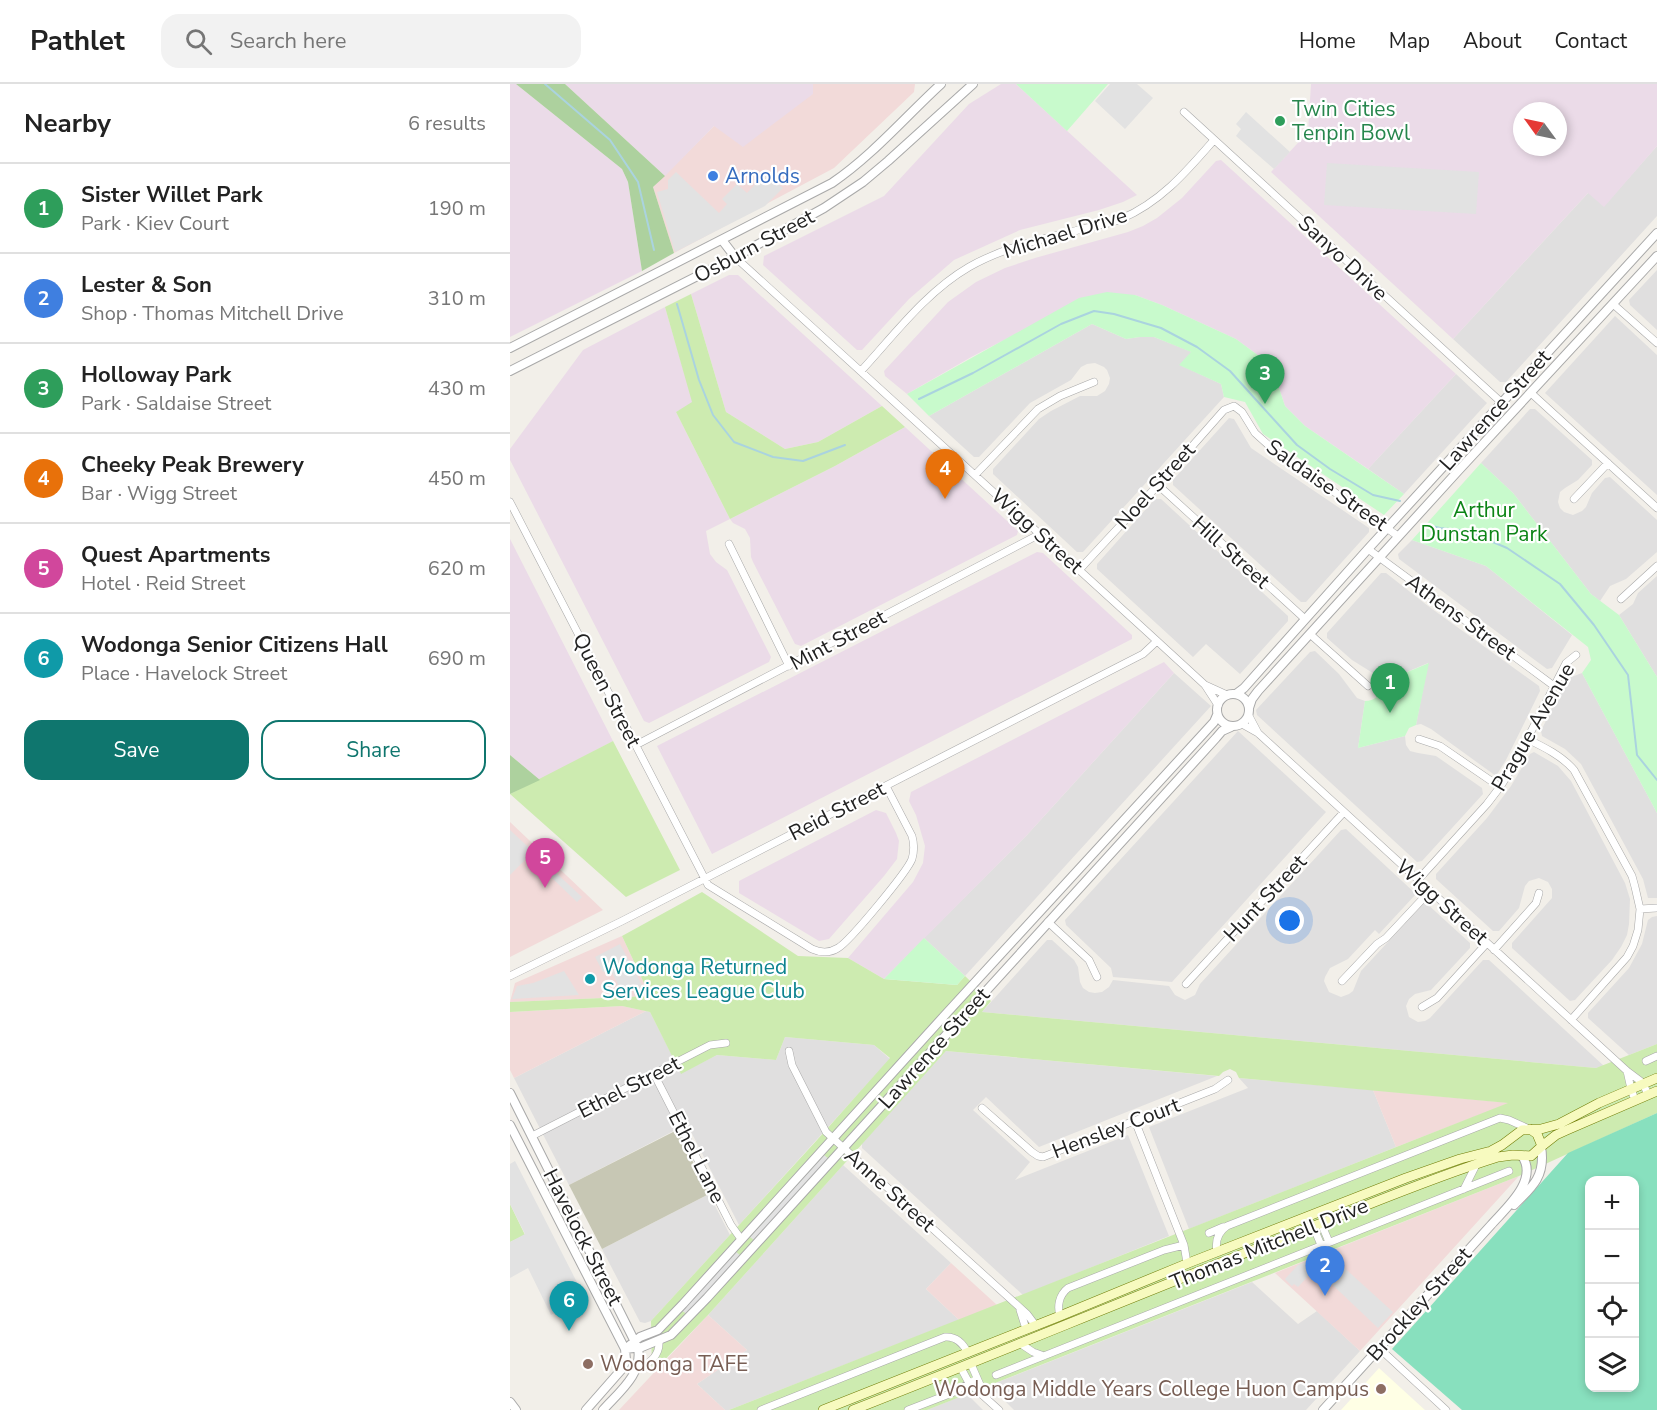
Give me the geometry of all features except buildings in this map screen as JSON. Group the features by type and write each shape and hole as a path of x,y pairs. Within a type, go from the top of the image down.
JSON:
{"main road":[{"path":"1653,1093 1560,1133 1531,1156 1522,1156 1514,1150 1512,1145 1516,1134 1522,1130 1540,1129 1559,1124 1657,1078"},
{"path":"1530,1129 1537,1134 1541,1147"},
{"name":"Thomas Mitchell Drive","path":"823,1410 1312,1214 1406,1178 1491,1151 1516,1134"},
{"name":"Thomas Mitchell Drive","path":"853,1410 1022,1344 1195,1272 1404,1191 1503,1156 1522,1156"},
{"path":"1312,1214 1317,1225"},
{"path":"1217,1252 1229,1259"},
{"path":"1191,1262 1195,1272"},
{"path":"1060,1316 1064,1327"},
{"path":"1031,1328 1035,1338"},
{"path":"968,1353 972,1364"},
{"path":"961,1368 968,1353"}],"street":[{"name":"Osburn Street","path":"510,348 815,193 840,177 872,150 941,84"},
{"name":"Osburn Street","path":"510,370 735,256 824,208 862,182 973,84"},
{"name":"Sanyo Drive","path":"1184,112 1502,403"},
{"name":"Michael Drive","path":"861,371 926,299 955,276 995,254 1021,245 1120,220 1146,206 1169,189 1214,140"},
{"name":"Lawrence Street","path":"1232,695 1244,688 1657,233"},
{"path":"722,240 735,256"},
{"name":"Wigg Street","path":"735,256 1205,686 1218,710"},
{"name":"Lawrence Street","path":"1249,712 1252,699 1258,691 1657,256"},
{"path":"1613,304 1657,343"},
{"path":"975,476 1038,409 1060,396 1094,382"},
{"path":"1520,383 1657,508"},
{"path":"1502,403 1512,413"},
{"name":"Saldaise Street","path":"1234,406 1242,412 1254,433 1275,451 1398,536"},
{"name":"Noel Street","path":"1078,570 1224,410 1234,406"},
{"path":"1574,499 1608,463"},
{"name":"Hill Street","path":"1158,484 1305,619"},
{"name":"Queen Street","path":"510,502 704,878"},
{"name":"Mint Street","path":"636,745 1040,534"},
{"path":"729,544 789,666"},
{"name":"Athens Street","path":"1368,549 1554,686"},
{"path":"1620,599 1657,566"},
{"path":"1311,635 1368,686"},
{"name":"Reid Street","path":"511,976 1143,654 1157,641"},
{"name":"Prague Avenue","path":"1418,880 1500,787 1514,765 1566,663 1576,655"},
{"name":"Wigg Street","path":"1205,686 1232,695"},
{"path":"1232,695 1245,699 1249,712 1242,724 1231,727 1223,723 1218,710 1223,697 1232,695"},
{"name":"Lawrence Street","path":"586,1410 622,1369 626,1360 625,1349 637,1344 660,1328 1214,722 1218,710"},
{"name":"Wigg Street","path":"1249,712 1258,733"},
{"name":"Wigg Street","path":"1242,724 1258,733 1627,1071 1643,1083"},
{"name":"Lawrence Street","path":"637,1344 659,1341 673,1334 1222,732 1231,727"},
{"path":"1419,739 1440,746 1500,787"},
{"path":"1527,739 1544,747 1574,770 1632,876 1640,909 1638,930 1627,957 1571,1020"},
{"path":"704,878 708,885 812,949 823,952 834,950 843,944 902,876 912,858 912,836 886,786"},
{"name":"Hunt Street","path":"1186,984 1344,812"},
{"path":"1129,813 1140,822"},
{"path":"1342,981 1430,891"},
{"path":"1494,950 1536,903 1539,893"},
{"path":"1640,909 1657,908"},
{"path":"1038,913 1089,960 1097,978"},
{"path":"1422,1007 1437,998 1487,943"},
{"name":"Ethel Street","path":"532,1136 710,1045 726,1043"},
{"path":"920,1043 931,1053"},
{"name":"Anne Street","path":"789,1052 792,1065 825,1129 1019,1308 1031,1328"},
{"path":"1646,1061 1657,1056"},
{"path":"1627,1071 1635,1100"},
{"name":"Ethel Lane","path":"654,1074 731,1225 741,1239"},
{"name":"Hensley Court","path":"982,1108 1040,1157 1215,1089 1228,1080"},
{"path":"1643,1083 1653,1093"},
{"name":"Havelock Street","path":"510,1093 637,1344 638,1366"},
{"name":"Thomas Mitchell Drive","path":"1217,1252 1217,1238 1227,1226 1500,1118 1530,1129"},
{"path":"1135,1121 1191,1262"},
{"name":"Havelock Street","path":"510,1125 625,1349"},
{"name":"Brockley Street","path":"1491,1225 1526,1194 1537,1180 1543,1161 1541,1147"},
{"path":"527,1160 540,1152"},
{"name":"Brockley Street","path":"1323,1410 1491,1225 1526,1181 1528,1168 1522,1156"},
{"path":"1464,1188 1476,1165"},
{"name":"Thomas Mitchell Drive","path":"996,1375 1509,1171"},
{"path":"1317,1225 1329,1242"},
{"path":"1317,1225 1321,1245"},
{"path":"1209,1233 1227,1226"},
{"path":"741,1239 752,1248"},
{"name":"Thomas Mitchell Drive","path":"1060,1316 1059,1306 1062,1294 1066,1290 1164,1250 1184,1245"},
{"path":"761,1410 942,1338 950,1336 956,1339 968,1353"},
{"path":"603,1410 628,1383 638,1366 646,1365 655,1357 659,1349 659,1341"},
{"path":"1022,1344 1044,1356"},
{"path":"1379,1348 1446,1410"},
{"path":"972,1364 977,1379 990,1401"},
{"path":"961,1368 969,1383 999,1410"},
{"path":"908,1410 952,1393 977,1379"},
{"path":"510,1402 516,1410"}],"shaded area":[{"path":"510,84 516,84 622,169 628,182 642,271 510,337"},
{"path":"565,84 813,84 813,94 743,147 714,126 665,176"},
{"path":"813,84 915,84 914,92 834,168 674,253 653,187 714,126 812,94"},
{"path":"1001,84 1016,84 1137,195 1099,210 1020,230 954,260 909,299 862,350 857,350 763,265 764,256 884,196 969,104"},
{"path":"1110,84 1137,84 1153,98 1125,129 1095,101"},
{"path":"1311,84 1657,84 1657,146 1604,207 1588,193 1453,339 1271,172 1308,132"},
{"path":"1246,112 1290,152 1274,169 1236,136 1241,129 1236,124"},
{"path":"1657,146 1657,216 1506,382 1500,382 1453,339 1589,192 1604,206"},
{"path":"1221,160 1456,374 1368,469 1305,426 1285,406 1276,379 1259,356 1236,339 1135,295 1016,334 907,394 885,376 884,371 948,302 976,282 1005,268 1143,226 1182,198 1216,161"},
{"path":"1327,163 1479,172 1476,214 1324,205"},
{"path":"676,172 719,213 727,204 722,199 737,184 747,193 766,173 783,188 765,206 675,252 657,192 668,189 668,180"},
{"path":"1657,270 1657,330 1630,305 1629,300"},
{"path":"729,275 738,275 882,406 818,442 785,449 726,412 691,294"},
{"path":"665,307 693,403 676,412 730,519 706,531 710,554 727,570 771,657 769,662 649,723 644,721 510,460 510,449 583,350"},
{"path":"1615,316 1657,355 1657,495 1545,393"},
{"path":"1092,324 1126,339 1154,337 1192,352 1180,365 1221,384 1224,397 1083,552 1077,552 993,474 993,469 1039,419 1080,396 1097,396 1105,391 1110,378 1104,367 1095,363 1087,364 1081,367 1071,380 1030,403 979,457 974,457 929,416"},
{"path":"1456,374 1487,403 1404,494 1368,469"},
{"path":"1530,409 1535,409 1592,460 1592,465 1578,480 1560,492 1558,502 1564,512 1573,515 1582,511 1592,493 1605,478 1610,477 1657,520 1657,552 1626,579 1610,586 1600,601 1591,594 1513,493 1481,463"},
{"path":"1229,418 1234,419 1251,448 1369,528 1369,532 1306,602 1301,602 1173,485 1173,480"},
{"path":"905,427 1018,531 1017,535 801,646 795,644 753,562 750,538 745,529 730,519 835,466"},
{"path":"1155,499 1161,499 1288,616 1288,621 1240,674 1206,644 1193,657 1097,569 1097,564"},
{"path":"510,539 613,741 540,780 510,755"},
{"path":"1412,540 1486,566 1572,635 1552,668 1547,669 1399,559 1398,554"},
{"path":"1037,552 1043,553 1132,635 1132,639 712,854 657,746"},
{"path":"1381,573 1386,573 1539,686 1540,691 1496,776 1431,729 1421,724 1416,725 1428,663 1381,683 1376,675 1352,660 1327,638 1327,633"},
{"path":"1657,576 1657,677 1619,615 1633,604 1638,593"},
{"path":"1315,651 1339,674 1357,698 1365,701 1358,748 1405,736 1406,745 1410,751 1436,756 1482,788 1483,794 1422,861 1417,862 1257,715 1256,710 1310,652"},
{"path":"1164,662 1174,673 1027,835 884,979 848,958 913,882 923,863 925,846 916,815 909,801 911,792"},
{"path":"1174,673 1211,706 965,976 924,938 1027,835"},
{"path":"1582,673 1657,813 1657,898 1648,898 1643,879 1581,764 1565,749 1542,736 1541,731 1566,679"},
{"path":"1238,731 1326,812 1172,982 1113,977 1111,968 1066,925 1065,920"},
{"path":"1534,752 1558,766 1571,781 1625,883 1630,899 1627,935 1621,947 1575,1000 1570,1001 1512,948 1512,943 1552,898 1552,889 1548,882 1539,878 1529,881 1525,886 1519,908 1499,931 1493,931 1436,879 1436,874 1487,818 1511,786 1530,754"},
{"path":"876,810 886,813 896,833 899,841 897,859 829,939 819,941 739,893 739,881"},
{"path":"510,822 603,910 510,957"},
{"path":"1346,829 1416,894 1379,934 1375,930 1348,959 1330,968 1324,981 1329,992 1341,997 1353,991 1361,971 1425,902 1470,943 1470,948 1431,990 1415,994 1409,999 1406,1006 1409,1017 1418,1022 1430,1018 1483,960 1489,960 1604,1066 1596,1068 982,1012 1047,940 1052,940 1074,960 1078,967 1080,982 1089,992 1102,992 1113,980 1169,986 1175,995 1185,1000 1195,995 1200,984 1341,830"},
{"path":"510,830 582,897 577,902 529,856 510,875"},
{"path":"1657,916 1657,1044 1629,1055 1588,1018 1588,1013 1629,968 1642,944 1648,920"},
{"path":"622,936 650,996 510,1002 515,983"},
{"path":"620,944 643,987 621,990 610,969 603,972 595,957"},
{"path":"564,971 579,995 512,999 517,986 533,983"},
{"path":"622,1006 646,1011 514,1078 510,1070 510,1012"},
{"path":"646,1011 650,1012 681,1073 717,1055 776,1060 785,1037 874,1045 890,1059 739,1225 687,1124 569,1185 514,1078"},
{"path":"946,1051 1217,1076 1039,1147 986,1097 973,1110 1030,1162 1015,1180 1128,1135 1169,1236 1023,1295 862,1148 862,1143"},
{"path":"1239,1078 1373,1090 1396,1147 1189,1229 1149,1127 1248,1088"},
{"path":"1373,1090 1510,1103 1396,1147"},
{"path":"677,1130 709,1194 602,1249 569,1185"},
{"path":"824,1155 829,1159 755,1241 750,1237"},
{"path":"515,1161 585,1298 551,1315 528,1268 510,1278 510,1242 525,1234 510,1204 510,1164"},
{"path":"843,1165 951,1263 926,1289 959,1320 725,1410 697,1384 747,1350 708,1315"},
{"path":"1519,1176 1360,1351 1275,1273"},
{"path":"709,1194 730,1235 651,1321 640,1322 602,1249"},
{"path":"735,1251 741,1256 688,1315 681,1310"},
{"path":"1328,1253 1393,1312 1378,1328 1312,1268 1308,1270 1311,1273 1298,1287 1294,1284 1292,1286 1285,1279 1298,1265"},
{"path":"951,1263 997,1305 959,1320 926,1289"},
{"path":"1252,1282 1298,1324 1317,1311 1360,1351 1306,1410 1014,1410 992,1388 993,1384"},
{"path":"708,1315 747,1350 697,1384 725,1410 619,1410"},
{"name":"Wodonga Middle Years College Huon Campus","path":"1379,1368 1425,1410 1341,1410"},
{"path":"967,1394 983,1410 927,1410"}],"green space":[{"path":"516,84 565,84 665,176 653,187 674,253 642,271 628,182 622,169"},
{"path":"1016,84 1108,84 1067,131"},
{"path":"1107,292 1135,295 1236,339 1259,356 1276,379 1285,406 1305,426 1404,494 1384,515 1263,434 1245,402 1224,397 1221,384 1179,365 1191,352 1154,337 1126,339 1092,324 929,416 907,394 1079,298"},
{"path":"691,294 726,412 785,449 818,442 882,406 905,427 835,466 730,519 676,412 692,402 665,307"},
{"name":"Arthur Dunstan Park","path":"1481,463 1513,493 1591,594 1619,615 1657,677 1657,813 1582,673 1591,660 1588,647 1486,566 1412,540"},
{"path":"1429,663 1416,725 1409,728 1405,736 1358,748 1365,701 1377,696 1381,683"},
{"path":"613,741 680,870 626,897 510,794"},
{"path":"510,755 540,780 510,794"},
{"path":"702,892 798,956 848,958 884,979 957,985 965,976 991,1001 982,1012 1596,1068 1657,1044 1657,1113 1519,1176 927,1410 729,1410 1508,1103 1239,1078 1236,1072 1230,1069 1219,1076 946,1051 708,1315 652,1373 651,1321 890,1058 874,1045 785,1037 776,1060 717,1055 681,1074 650,1012 622,1006 510,1012 510,1002 650,996 622,936"},
{"path":"924,938 965,976 957,985 884,979"},
{"path":"1657,1113 1657,1410 1462,1410 1392,1349 1568,1153"},
{"path":"510,1204 525,1235 510,1242"}],"waterway":[{"path":"545,84 610,140 638,182 654,250"},
{"path":"677,304 699,380 713,415 734,442 773,457 803,461 845,445"},
{"path":"919,399 973,373 1061,324 1094,311 1114,314 1161,328 1197,347 1230,371 1297,445 1330,469 1373,495 1400,501"},
{"path":"1424,524 1467,531 1507,548 1560,584 1594,625 1628,675 1637,755 1657,780"}],"place":[{"name":"Twin Cities Tenpin Bowl","path":"1280,121"},
{"name":"Arnolds","path":"713,176"},
{"name":"Holloway Park","path":"1265,404"},
{"name":"Cheeky Peak Brewery","path":"945,499"},
{"name":"Sister Willet Park","path":"1390,713"},
{"name":"Quest Apartments","path":"545,888"},
{"name":"Wodonga Returned Services League Club","path":"590,979"},
{"name":"Lester & Son","path":"1325,1296"},
{"name":"Wodonga Senior Citizens Hall","path":"569,1331"},
{"name":"Wodonga TAFE","path":"588,1364"},
{"name":"Wodonga Middle Years College Huon Campus","path":"1381,1389"}]}
